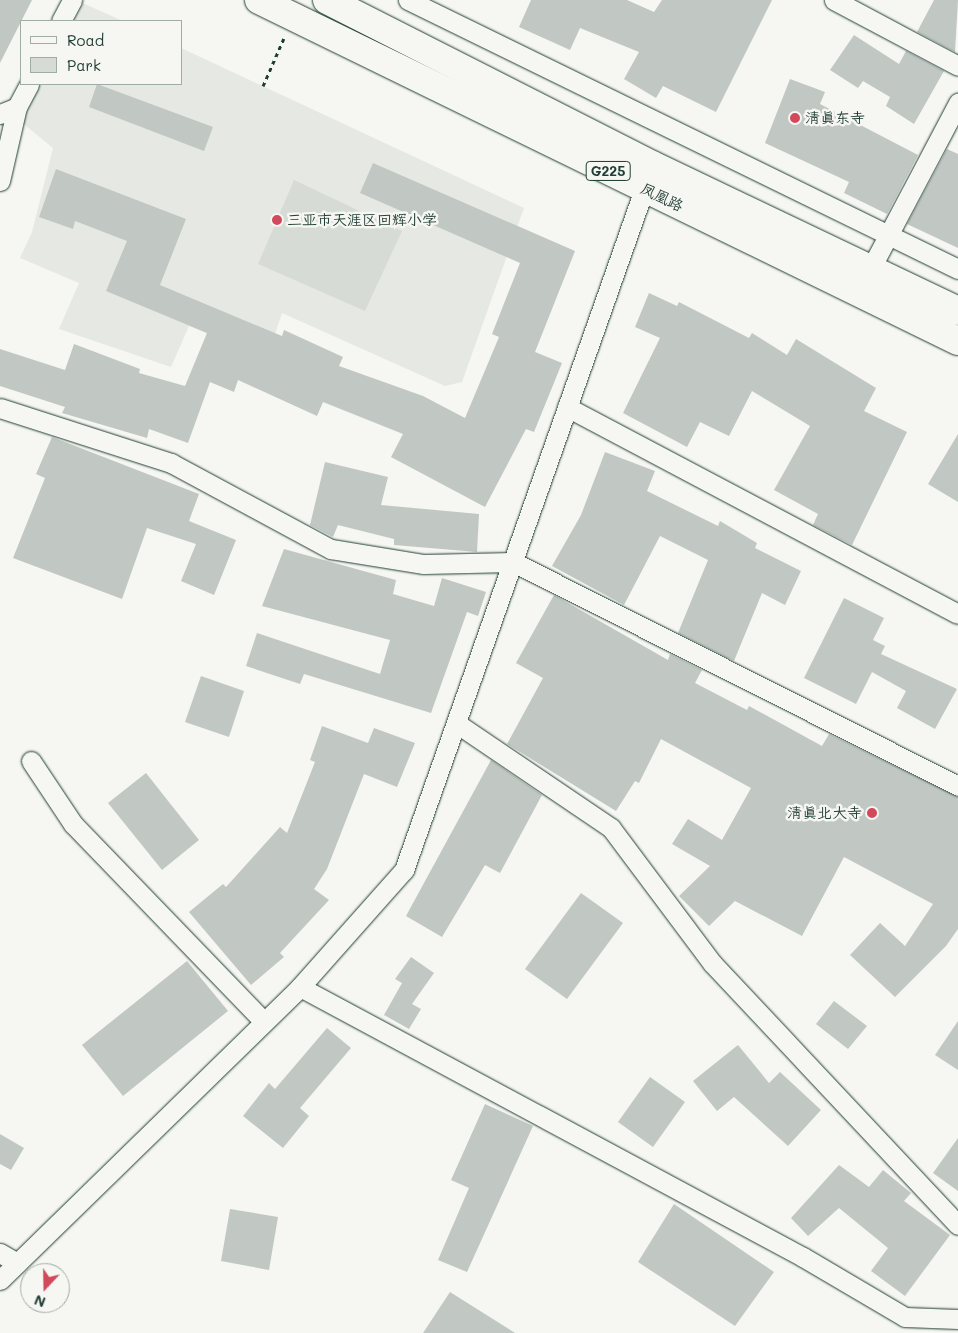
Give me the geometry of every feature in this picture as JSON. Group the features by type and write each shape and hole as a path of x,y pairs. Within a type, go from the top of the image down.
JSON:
{"highway":[{"name":"凤凰路","path":"259,0 648,176 871,268 958,311"},
{"name":"凤凰路","path":"327,0 648,176 958,341"}],"street":[{"path":"62,20 72,0"},
{"path":"408,0 958,269"},
{"path":"834,0 958,66"},
{"path":"0,180 8,110 28,85"},
{"path":"871,268 958,103"},
{"path":"0,1280 300,987 404,870 648,176"},
{"path":"567,407 958,614"},
{"path":"0,408 171,463 331,550 424,564 513,562 958,786"},
{"path":"456,722 611,828 712,963 958,1225"},
{"path":"31,761 73,824 264,1022"},
{"path":"300,987 803,1257 904,1317 958,1319"},
{"path":"0,1254 17,1264"}],"path":[{"path":"263,86 293,16"}],"shaded area":[{"path":"78,1 121,20 68,20"},
{"name":"三亚市天涯区回辉小学","path":"182,48 524,208 462,382 445,386 282,313 267,358 189,326 171,367 59,329 79,283 20,258 32,232 53,148 20,121 38,85 182,85"}],"green space":[{"path":"294,180 402,231 365,311 258,264"}],"building":[{"path":"0,0 32,0 22,20 20,20 20,24 0,63"},
{"path":"531,0 627,0 654,12 662,0 772,0 716,112 663,86 656,98 624,79 639,52 580,28 570,50 519,27"},
{"path":"934,0 958,0 955,52 917,32"},
{"path":"854,35 899,64 906,51 944,71 914,124 886,106 890,97 863,81 858,88 830,70"},
{"path":"790,79 825,92 820,104 918,155 887,214 844,193 849,182 765,143"},
{"path":"97,85 100,85 213,127 204,151 89,107"},
{"path":"947,149 958,154 958,248 907,224"},
{"path":"373,163 575,251 535,352 562,363 534,432 526,429 485,507 391,457 403,434 323,402 317,416 238,380 234,392 210,382 188,443 149,429 147,438 62,413 65,407 0,386 0,349 65,370 74,344 140,369 139,373 185,386 207,333 106,291 127,241 75,221 73,229 39,217 56,169 186,219 160,285 282,336 284,330 343,357 339,366 423,396 465,418 499,337 492,334 520,263 360,193"},
{"path":"649,293 677,306 679,302 749,338 752,333 787,355 796,339 876,388 864,411 907,432 852,545 813,525 818,514 774,490 810,426 752,391 729,436 700,422 687,447 623,413 660,338 635,327"},
{"path":"958,434 958,502 928,484"},
{"path":"52,437 199,494 189,521 236,540 214,595 181,581 196,544 147,528 122,599 13,558 45,478 36,474"},
{"path":"605,452 655,471 647,491 718,526 720,521 757,543 755,548 801,571 785,605 762,593 734,661 678,633 708,560 660,536 624,605 552,566 581,515"},
{"path":"325,462 388,477 381,505 479,514 477,552 394,545 394,539 338,525 333,537 310,525"},
{"path":"284,549 396,580 393,594 434,606 442,578 486,592 478,616 467,612 431,713 304,674 300,684 246,666 257,633 380,674 390,640 262,606"},
{"path":"554,595 668,660 670,654 702,670 695,683 747,710 749,706 822,746 829,734 958,797 958,929 946,946 895,997 850,955 880,923 905,946 933,904 844,857 802,936 735,901 709,926 679,896 710,866 672,844 688,819 722,840 751,788 661,739 639,783 635,781 616,811 507,744 543,678 516,663"},
{"path":"844,598 884,618 873,640 885,646 881,654 957,689 935,729 897,708 906,691 872,672 856,704 804,678"},
{"path":"201,676 244,691 229,737 185,722"},
{"path":"322,726 368,743 374,728 415,743 397,787 364,774 327,869 314,889 329,900 280,953 284,957 251,985 189,912 223,884 226,887 280,827 287,833 315,762 310,760"},
{"path":"491,760 542,795 500,873 485,865 442,937 406,916"},
{"path":"146,773 199,840 162,870 108,803"},
{"path":"581,893 623,923 567,999 525,969"},
{"path":"411,957 434,973 412,1004 421,1009 409,1029 384,1015 402,983 395,979"},
{"path":"187,961 228,1011 123,1096 82,1045"},
{"path":"834,1001 867,1026 848,1049 816,1024"},
{"path":"958,1021 958,1070 935,1055"},
{"path":"327,1028 351,1048 300,1108 309,1116 283,1148 243,1116 269,1083 275,1089"},
{"path":"738,1045 769,1083 780,1072 821,1110 788,1146 734,1097 717,1111 693,1081"},
{"path":"650,1077 685,1102 653,1147 618,1122"},
{"path":"485,1104 533,1126 467,1272 438,1260 469,1188 451,1180"},
{"path":"0,1134 24,1148 11,1170 0,1164"},
{"path":"958,1138 958,1191 933,1173"},
{"path":"839,1165 869,1187 883,1170 911,1193 904,1201 950,1235 905,1296 871,1271 888,1248 839,1208 808,1236 791,1218"},
{"path":"674,1204 774,1272 735,1326 638,1262"},
{"path":"230,1209 278,1217 269,1270 221,1261"},
{"path":"450,1292 515,1333 423,1333"}],"place":[{"name":"清真东寺","path":"795,118"},
{"name":"三亚市天涯区回辉小学","path":"277,220"},
{"name":"清真北大寺","path":"872,813"}]}
